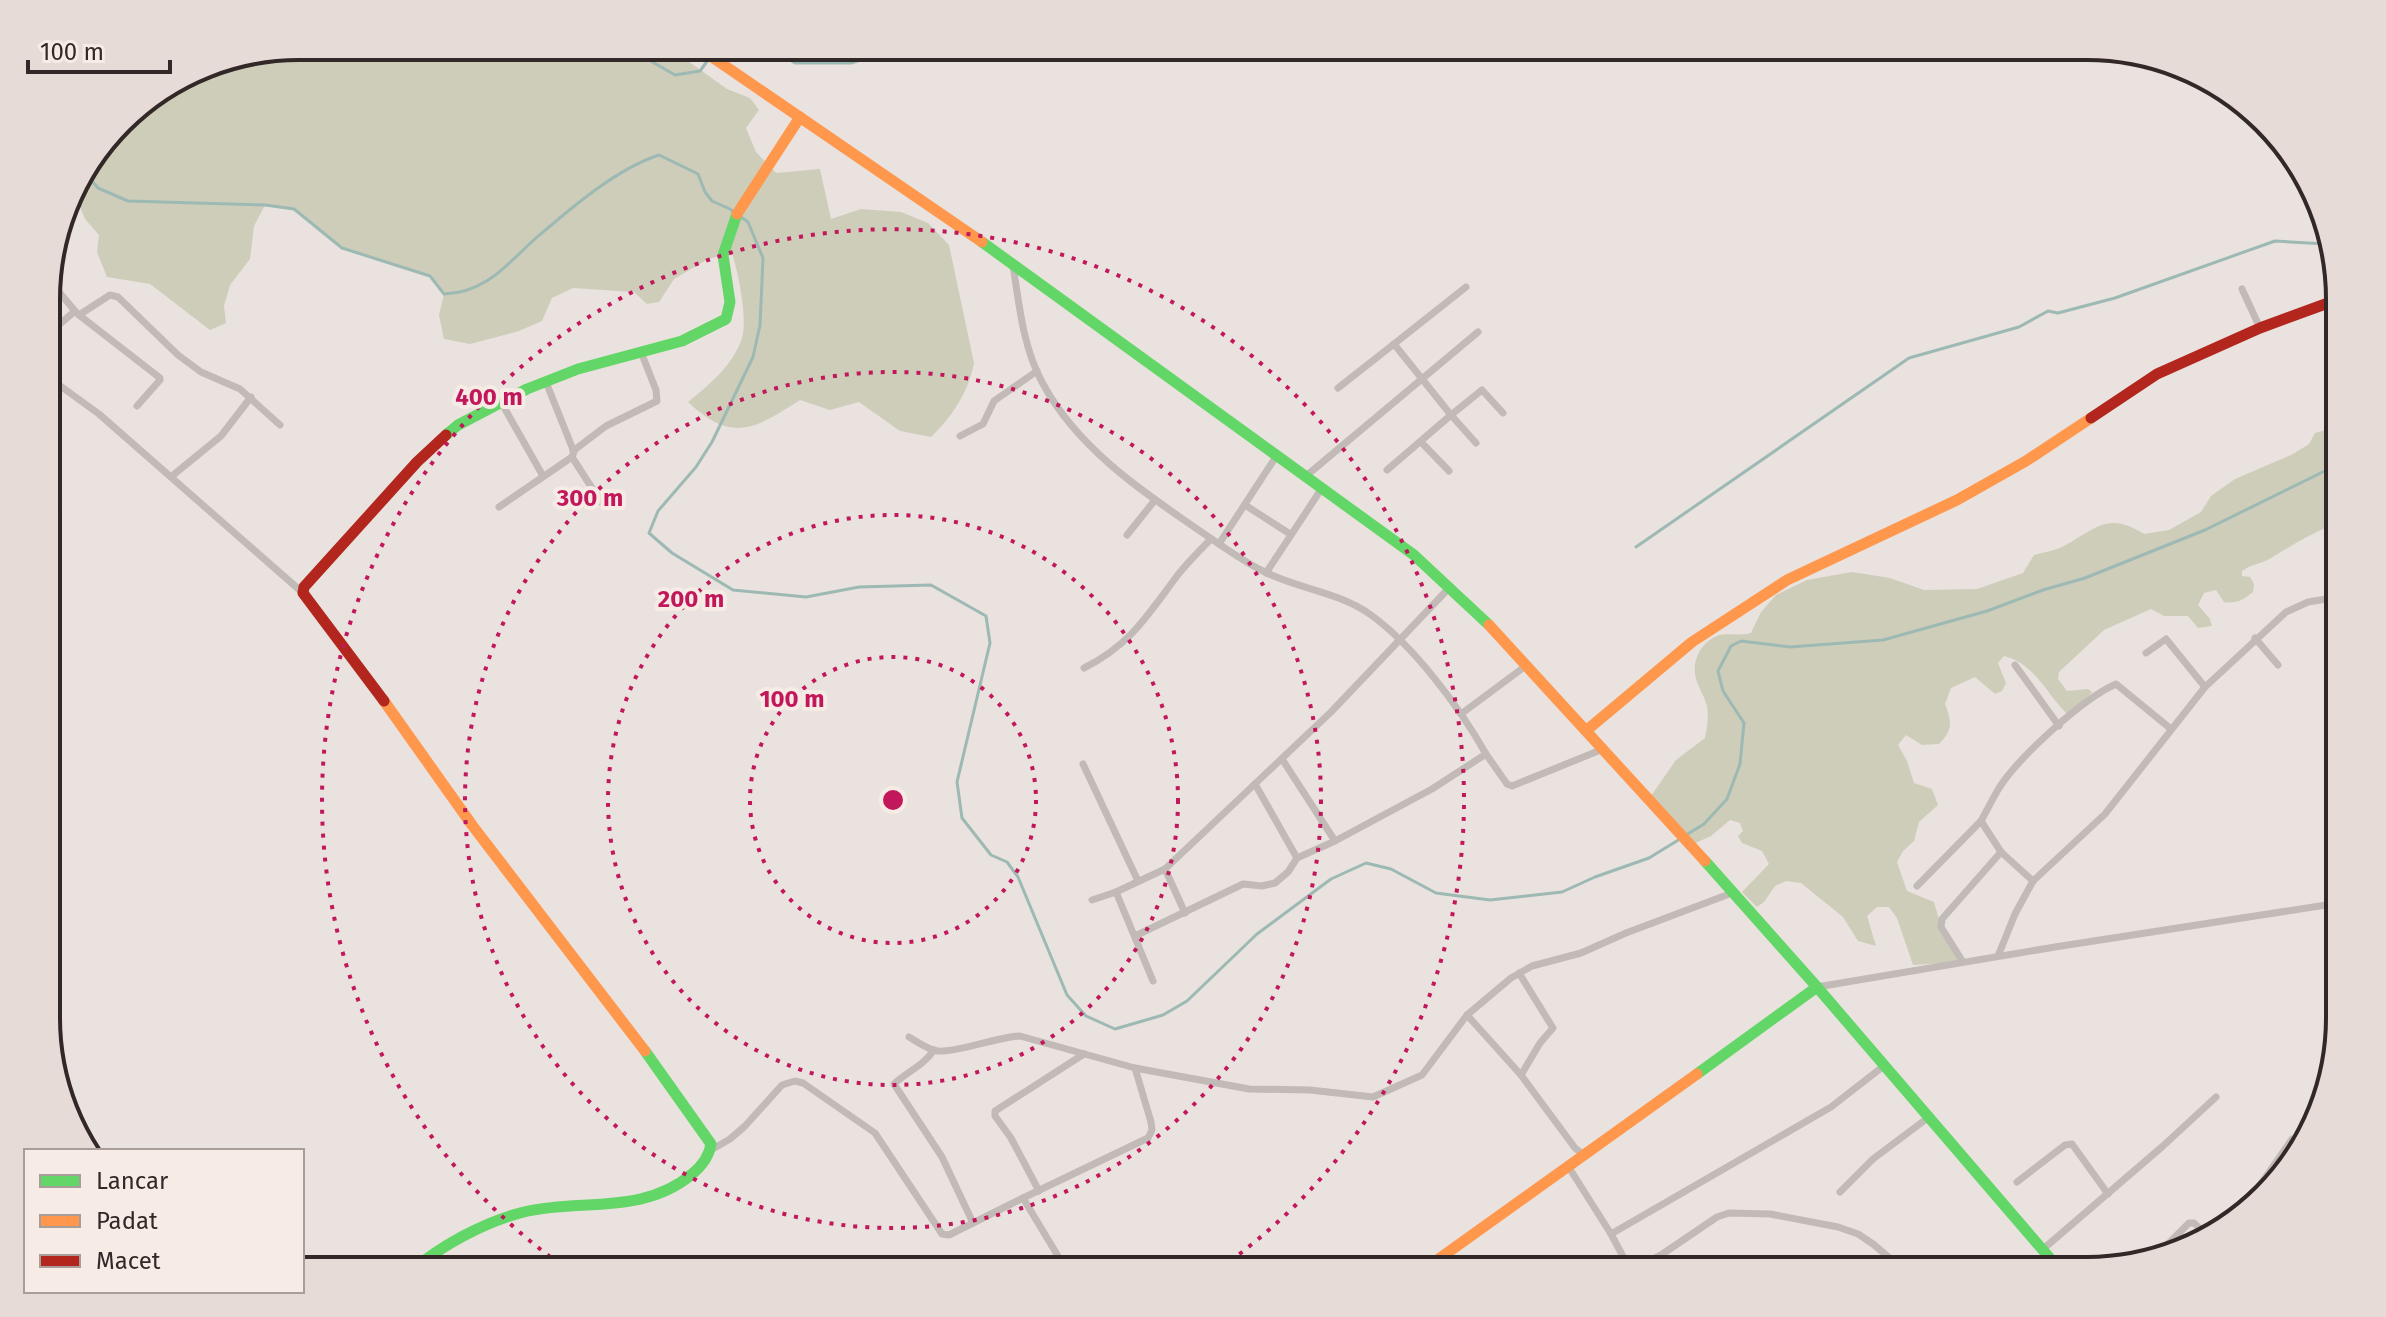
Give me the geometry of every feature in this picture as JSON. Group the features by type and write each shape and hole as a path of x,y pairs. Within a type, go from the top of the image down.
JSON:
{"street":[{"path":"716,60 1012,263 1414,555 1450,587 1587,730 1817,987 2047,1256"},
{"path":"303,593 311,578 434,445 458,425 501,402 578,369 682,341 720,323 729,314 722,261 732,222 800,117"},
{"path":"1012,263 1023,328 1042,384 1096,453 1174,516 1237,557 1266,573 1345,600 1368,613 1400,641 1461,714 1507,784 1512,786 1603,749"},
{"path":"1338,388 1466,287"},
{"path":"2242,289 2260,328"},
{"path":"60,293 77,313 160,378 137,406"},
{"path":"60,325 110,295 118,297 159,339 201,372 230,383 251,397 280,425"},
{"path":"1587,730 1692,642 1787,580 1957,500 2026,461 2157,374 2260,328 2325,304"},
{"path":"1306,476 1478,332"},
{"path":"1394,344 1476,443"},
{"path":"499,507 573,454 606,426 657,401 656,390 641,352"},
{"path":"960,436 983,424 994,401 1037,371"},
{"path":"546,382 573,454 601,502"},
{"path":"60,386 99,414 172,476 303,593 398,719 472,825 613,1006 708,1139 711,1150"},
{"path":"1387,470 1482,390 1503,413"},
{"path":"172,476 221,436 251,397"},
{"path":"501,402 543,476"},
{"path":"1421,442 1449,471"},
{"path":"1219,544 1277,455"},
{"path":"1266,573 1322,488"},
{"path":"1127,535 1155,500"},
{"path":"1245,505 1290,534"},
{"path":"1084,668 1112,653 1138,628 1187,563 1211,539"},
{"path":"1092,900 1165,869 1282,759 1450,587"},
{"path":"1998,956 2033,881 2105,814 2205,687 2286,612 2325,600"},
{"path":"2255,638 2278,665"},
{"path":"2146,653 2166,639 2205,687"},
{"path":"1461,714 1527,665"},
{"path":"2015,665 2059,726"},
{"path":"1917,886 1981,821 2000,786 2088,701 2116,684 2171,729"},
{"path":"1135,936 1246,883 1262,886 1275,883 1288,872 1297,858 1432,789 1486,754"},
{"path":"1282,759 1335,841"},
{"path":"1083,764 1138,881"},
{"path":"1255,784 1297,858"},
{"path":"1981,821 2001,852 2033,881"},
{"path":"1963,962 1941,927 1942,919 2001,852"},
{"path":"1165,869 1185,913"},
{"path":"1116,892 1153,981"},
{"path":"909,1037 934,1050 943,1051 1020,1036 1135,1068 1249,1089 1310,1090 1373,1097 1422,1075 1467,1015 1519,973 1532,966 1581,953 1732,893"},
{"path":"1442,1256 1817,987 2325,905"},
{"path":"1519,973 1553,1028 1521,1075"},
{"path":"1467,1015 1521,1075 1575,1148 1584,1155"},
{"path":"934,1050 918,1068 909,1070 894,1084 942,1157 973,1223"},
{"path":"1039,1191 1011,1138 995,1116 995,1111 1084,1054"},
{"path":"1611,1234 1831,1107 1885,1065"},
{"path":"429,1257 517,1214 533,1210 592,1207 650,1197 670,1190 692,1176 711,1150 745,1126 782,1085 795,1081 803,1083 875,1133 940,1232 949,1235 1148,1138 1152,1130 1151,1122 1135,1068"},
{"path":"2042,1250 2216,1097"},
{"path":"1840,1192 1873,1159 1929,1117"},
{"path":"2269,1172 2292,1139"},
{"path":"2017,1182 2065,1145 2072,1144 2108,1194"},
{"path":"1568,1166 1623,1256"},
{"path":"1023,1198 1058,1257"},
{"path":"1659,1256 1723,1214 1770,1214 1838,1227 1858,1234 1886,1256"},
{"path":"2170,1242 2189,1223 2200,1228"}],"green space":[{"path":"299,60 687,60 727,89 750,98 759,110 746,128 756,152 776,173 820,169 831,219 861,209 901,212 928,223 949,245 974,363 963,394 952,413 931,437 900,431 859,402 830,410 800,400 756,425 730,427 717,423 688,402 725,367 741,341 744,322 742,297 732,253 708,259 674,279 659,302 647,304 634,292 573,288 552,298 542,321 519,331 470,344 444,339 439,315 444,294 430,276 342,248 294,209 265,205 254,226 250,259 230,285 224,306 226,323 210,330 150,284 107,277 97,252 99,235 85,219 79,205 92,180 119,142 142,119 180,92 237,68"},
{"path":"2325,430 2325,529 2242,571 2242,576 2250,577 2254,584 2253,592 2243,599 2224,602 2216,590 2204,593 2198,605 2212,626 2198,628 2188,616 2164,616 2151,609 2104,630 2059,672 2058,679 2067,691 2088,689 2092,692 2076,711 2066,713 2032,672 2004,656 1998,663 2006,683 2002,691 1995,694 1975,677 1951,688 1945,704 1950,726 1939,744 1922,745 1906,735 1898,745 1914,783 1932,789 1938,805 1919,822 1914,841 1897,862 1907,891 1934,902 1940,923 1959,962 1913,965 1897,918 1889,907 1877,907 1867,916 1876,946 1858,941 1843,917 1801,883 1786,881 1775,886 1757,907 1742,892 1769,864 1762,851 1742,843 1738,836 1743,831 1740,823 1730,820 1711,836 1689,846 1648,800 1676,760 1705,738 1707,706 1695,675 1698,654 1712,638 1719,635 1751,633 1761,612 1776,595 1807,580 1852,572 1890,578 1924,590 1977,589 2023,573 2034,555 2061,548 2102,525 2120,524 2144,534 2169,530 2201,512 2211,496 2235,479 2293,454 2309,444 2315,433"}],"waterway":[{"path":"649,60 675,75 700,71 708,60"},
{"path":"790,60 795,63 851,63 861,60"},
{"path":"92,181 98,188 128,201 265,205 294,209 342,248 430,276 444,294 484,283 579,202 643,161 659,155 698,174 712,201 748,222 763,258 760,325 753,357 712,442 696,467 658,511 649,533 672,553 733,590 806,597 859,587 931,585 986,616 990,643 957,782 962,818 991,855 1007,862 1018,877 1067,995 1086,1016 1115,1029 1163,1015 1187,1001 1257,934 1331,879 1366,863 1391,869 1436,893 1490,900 1562,892 1649,858 1680,839"},
{"path":"1636,547 1909,358 2019,327 2048,311 2058,313 2115,298 2275,241 2319,244"},
{"path":"1686,835 1704,824 1727,799 1740,764 1744,723 1723,691 1718,671 1731,646 1741,641 1790,647 1883,640 1987,611 2085,578 2205,530 2325,471"}],"traffic: fast":[{"path":"446,435 458,425 527,389 578,369 682,341 726,319 730,302 723,255 737,214"},
{"path":"982,242 1414,555 1489,625"},
{"path":"1705,861 2048,1256"},
{"path":"1697,1074 1817,987"},
{"path":"430,1257 462,1236 506,1217 542,1209 609,1204 652,1196 673,1187 696,1171 707,1157 711,1144 645,1051"}],"traffic: slow":[{"path":"716,60 982,242"},
{"path":"737,214 800,117"},
{"path":"1587,730 1692,642 1787,580 1957,500 2026,461 2091,418"},
{"path":"1489,625 1705,861"},
{"path":"384,701 472,825 645,1051"},
{"path":"1442,1256 1697,1074"}],"traffic: jam":[{"path":"2091,418 2157,374 2260,328 2325,304"},
{"path":"384,701 303,593 304,587 417,462 446,435"}]}
